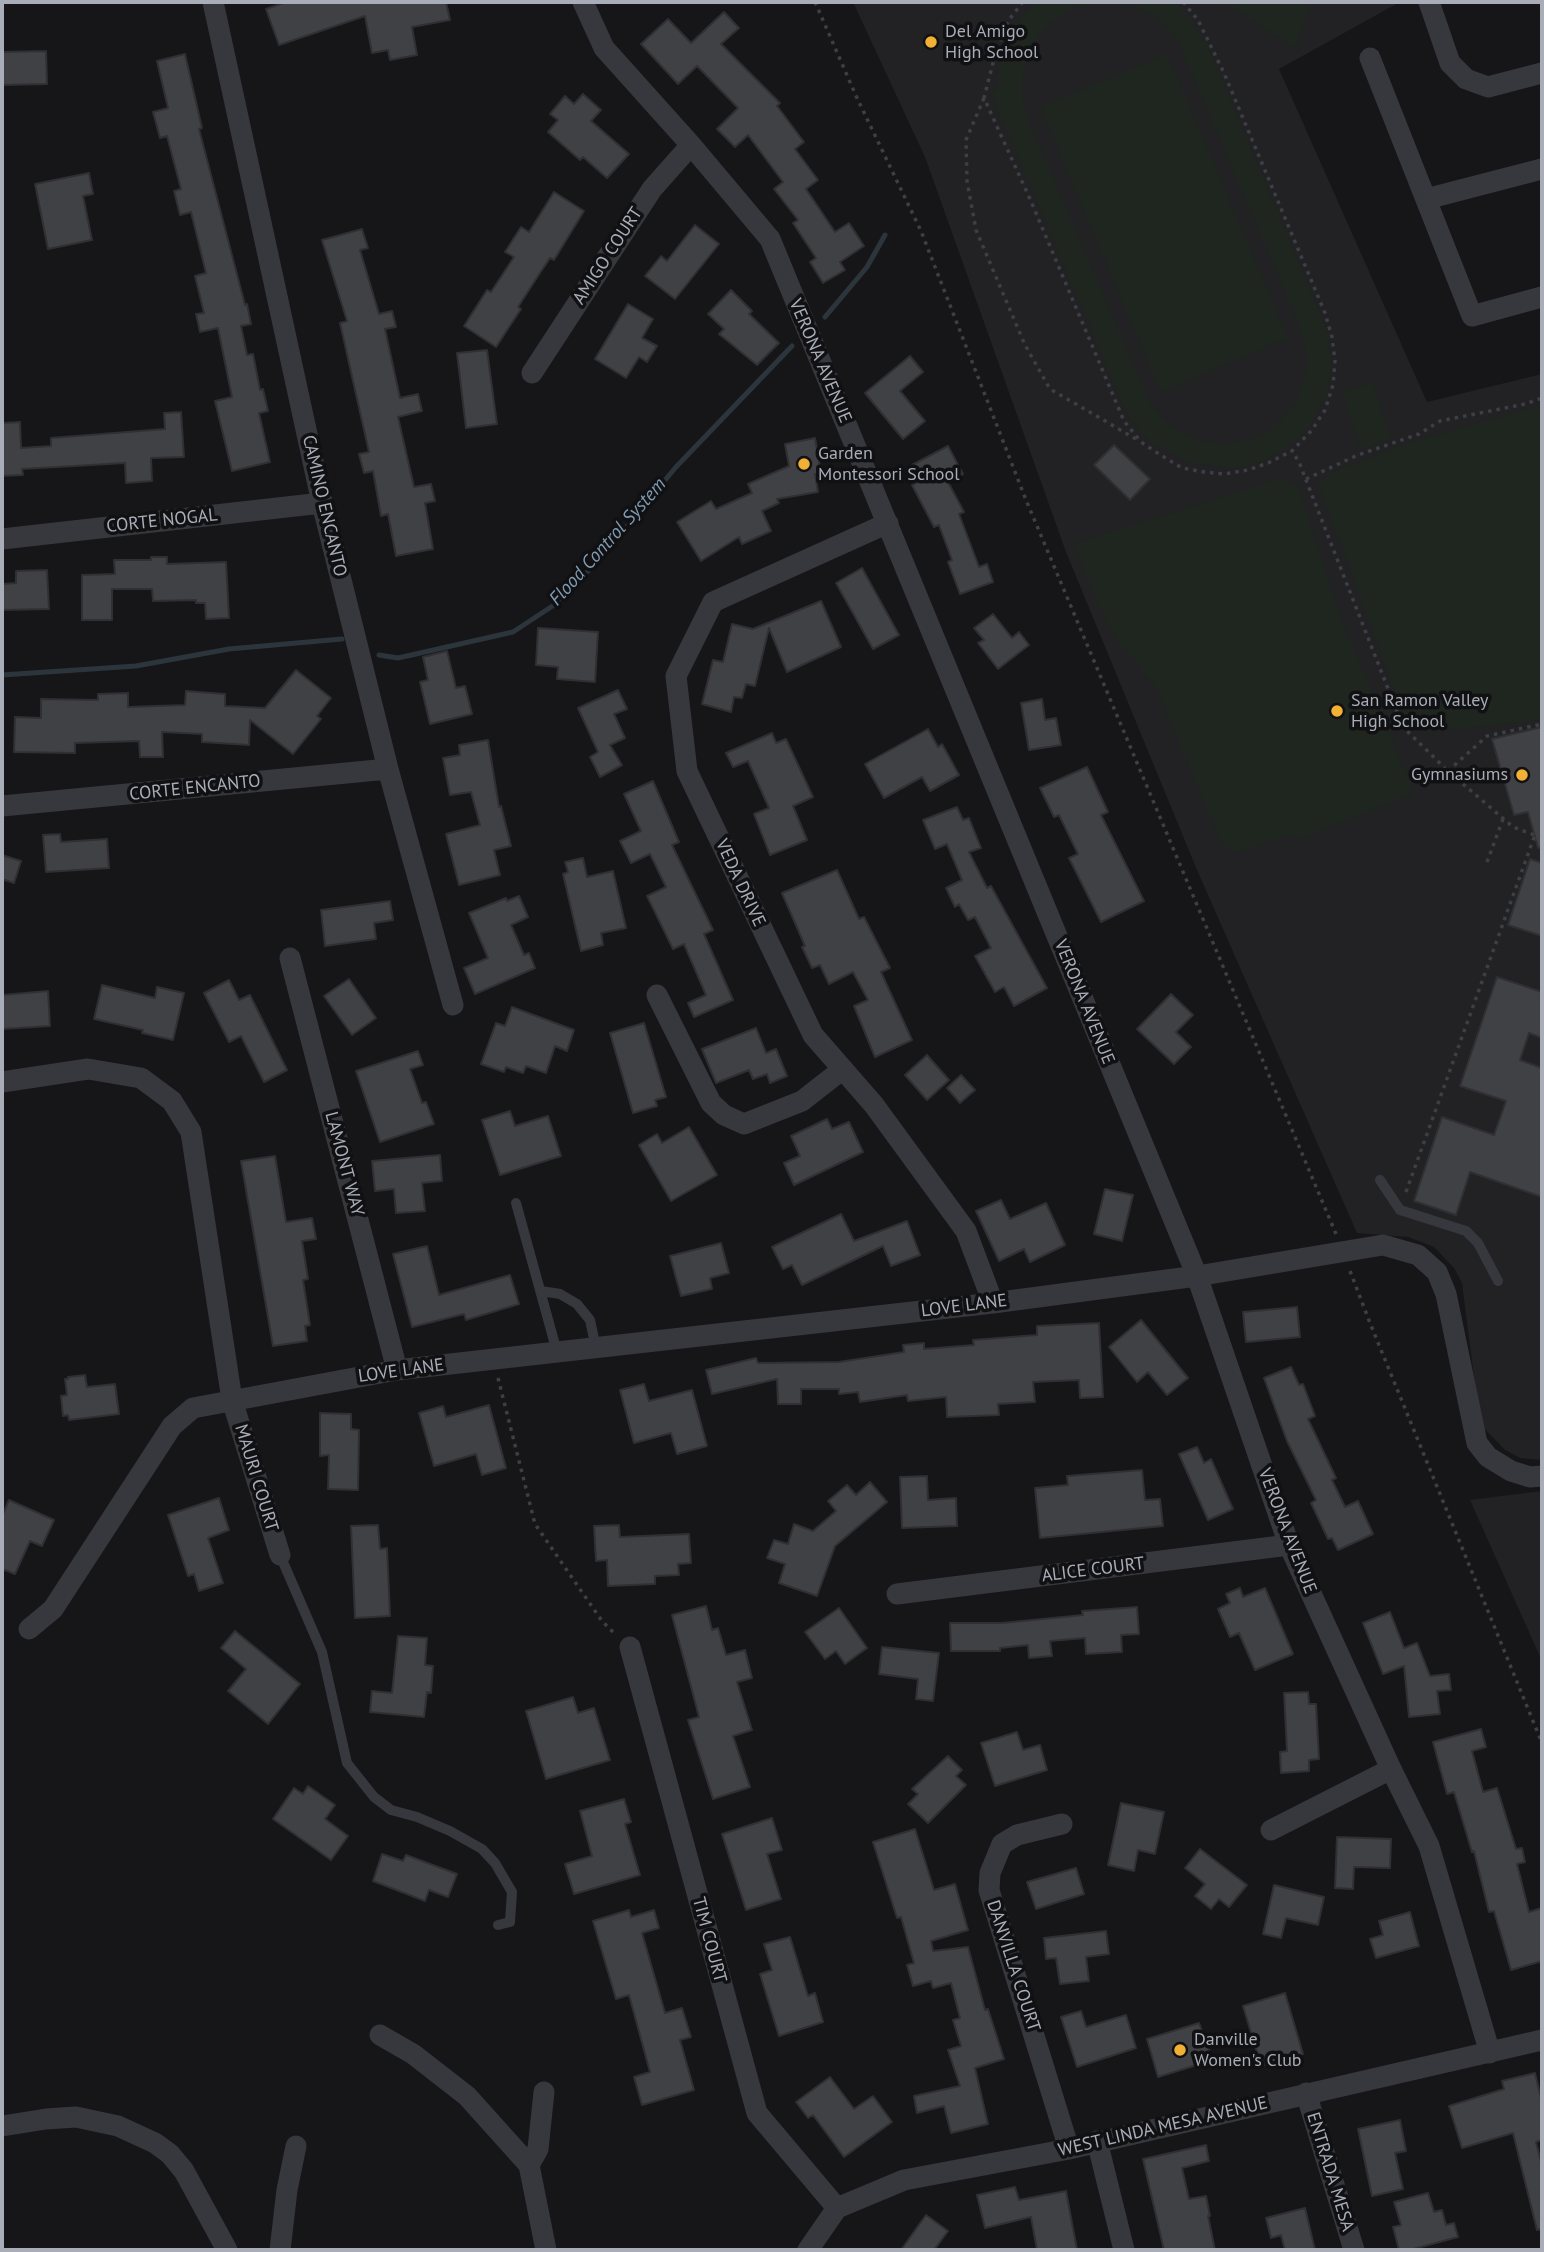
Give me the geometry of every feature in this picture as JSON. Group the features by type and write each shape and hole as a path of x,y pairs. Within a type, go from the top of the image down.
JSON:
{"street":[{"name":"CAMINO ENCANTO","path":"213,2 322,503 387,769 453,1005"},
{"name":"VERONA AVENUE","path":"583,2 604,48 691,145 769,239 1197,1276 1289,1545 1429,1846 1490,2053"},
{"path":"1429,2 1450,64 1466,79 1488,87 1542,73"},
{"path":"1370,58 1472,316 1542,298"},
{"name":"AMIGO COURT","path":"532,373 652,189 691,145"},
{"path":"1426,199 1542,169"},
{"name":"CORTE NOGAL","path":"2,539 322,503"},
{"name":"VEDA DRIVE","path":"888,523 713,602 676,676 687,771 813,1035 874,1105 965,1231 993,1303"},
{"name":"CORTE ENCANTO","path":"2,807 387,769"},
{"name":"LAMONT WAY","path":"290,958 397,1370"},
{"path":"657,995 711,1103 724,1115 744,1124 802,1101 843,1069"},
{"path":"2,1082 88,1069 141,1078 172,1101 191,1132 232,1400"},
{"name":"LOVE LANE","path":"29,1629 52,1609 172,1426 194,1408 397,1370 993,1303 1197,1276 1383,1245 1418,1255 1437,1272 1446,1294 1477,1443 1488,1457 1511,1471 1530,1477 1542,1476"},
{"name":"MAURI COURT","path":"232,1400 280,1555"},
{"name":"ALICE COURT","path":"897,1594 1289,1545"},
{"name":"TIM COURT","path":"629,1647 757,2113 837,2207"},
{"path":"1271,1830 1391,1769"},
{"name":"DANVILLA COURT","path":"1062,1824 1017,1835 1002,1844 990,1873 989,1890 1069,2149"},
{"path":"380,2035 413,2054 467,2096 529,2165 546,2250"},
{"name":"WEST LINDA MESA AVENUE","path":"837,2207 904,2180 1069,2149 1542,2040"},
{"path":"529,2165 538,2149 544,2092"},
{"name":"ENTRADA MESA","path":"1306,2093 1354,2250"},
{"path":"2,2126 76,2117 118,2126 155,2143 170,2154 184,2171 227,2250"},
{"path":"1097,2141 1124,2250"},
{"path":"281,2250 287,2190 296,2146"},
{"path":"808,2250 837,2207"}],"lane":[{"path":"1380,1180 1400,1210 1466,1231 1478,1243 1499,1281"},
{"path":"516,1203 557,1352"},
{"path":"541,1291 560,1294 577,1304 590,1320 596,1348"},
{"path":"280,1555 322,1652 347,1763 374,1797 391,1810 417,1817 450,1831 482,1849 507,1879 512,1892 510,1922 498,1925"}],"path":[{"path":"815,2 921,232 1026,500 1343,1251 1542,1744"},
{"path":"1023,2 1008,21 994,59 984,99 965,140 967,181 976,230 1025,345 1049,389 1182,468 1224,474 1268,463 1292,451 1312,430 1325,410 1333,385 1335,361 1325,313 1224,73 1198,20 1183,2"},
{"path":"984,99 1031,199 1124,421 1141,442"},
{"path":"1306,479 1358,455 1419,434 1440,421 1525,404 1542,398"},
{"path":"1292,451 1306,479 1402,727 1513,827 1542,838"},
{"path":"1448,771 1487,737 1542,724"},
{"path":"1487,862 1503,818"},
{"path":"1400,1210 1535,835"},
{"path":"493,1359 536,1524 602,1621 629,1647"}],"shaded area":[{"name":"San Ramon Valley High School","path":"853,2 1400,2 1279,69 1427,402 1542,374 1542,1460 1520,1458 1505,1450 1480,1424 1462,1283 1454,1268 1434,1247 1408,1237 1357,1233 1197,870 1066,552 925,157"},
{"path":"1038,2 1099,2 1175,2 1188,15 1207,44 1329,335 1331,373 1327,392 1310,425 1282,451 1247,466 1228,468 1191,463 1157,446 1131,419 991,93 997,90 1000,62 1022,16","holes":["1099,2 1125,4 1161,21 1178,41 1300,327 1307,355 1307,370 1298,398 1280,422 1256,438 1227,444 1198,440 1171,427 1151,406 1024,107 1024,67 1041,32 1073,8"]},
{"path":"1222,2 1313,2 1294,48 1248,16"},
{"path":"1167,54 1288,338 1161,392 1040,107"},
{"path":"1373,382 1391,439 1361,449 1342,392"},
{"path":"1542,405 1542,720 1427,732 1406,722 1318,482 1333,472 1412,442"},
{"path":"1282,478 1298,487 1336,605 1414,793 1295,841 1292,834 1236,853 1221,844 1156,686 1117,640 1101,610 1074,544"},
{"path":"1542,1491 1542,1661 1470,1500"}],"building":[{"path":"286,2 446,2 450,20 412,27 417,55 390,60 388,50 372,53 365,16 279,45 266,9"},
{"path":"724,12 739,28 721,44 780,103 777,106 804,142 795,149 818,180 806,189 835,232 849,223 864,246 840,262 845,270 823,283 810,262 816,258 793,223 798,220 774,189 783,182 748,135 735,147 717,129 738,108 697,66 678,84 641,44 668,19 691,43"},
{"path":"46,51 47,84 2,85 2,52"},
{"path":"185,54 202,128 199,129 245,305 247,304 251,324 241,326 247,355 253,354 260,390 263,389 268,411 259,413 270,462 232,471 215,401 232,397 218,328 200,332 196,314 204,313 195,276 206,273 191,212 180,215 174,191 181,189 167,136 160,138 153,112 168,108 157,61"},
{"path":"583,94 601,110 591,121 629,154 607,178 583,157 580,160 548,132 558,120 550,114 565,96 574,104"},
{"path":"89,173 93,194 83,196 92,240 48,249 35,184"},
{"path":"554,192 584,211 554,260 550,258 518,307 521,309 496,347 464,326 487,290 491,292 514,257 505,252 521,227 529,232"},
{"path":"695,225 719,244 675,299 645,276 661,256 667,261"},
{"path":"362,229 368,248 360,250 379,314 392,311 396,327 385,329 400,398 418,394 422,411 398,417 414,487 431,484 435,501 425,503 433,549 396,556 388,514 381,516 373,471 364,473 359,454 369,452 340,323 347,321 322,240"},
{"path":"731,290 752,311 749,314 779,343 757,365 719,334 724,329 708,314"},
{"path":"628,304 653,319 642,338 657,346 647,362 639,357 626,378 595,359"},
{"path":"487,350 497,424 466,428 457,353"},
{"path":"910,356 923,372 900,391 925,421 903,439 865,393"},
{"path":"181,412 184,457 151,458 152,481 126,483 125,463 22,469 23,475 2,476 2,423 20,422 21,448 51,446 51,438 165,429 164,413"},
{"path":"815,438 821,473 815,474 818,492 777,499 779,503 762,511 771,531 742,544 739,537 701,561 677,522 711,501 716,509 752,493 748,484 789,466 785,444"},
{"path":"1114,445 1150,479 1130,500 1094,465"},
{"path":"948,446 963,474 948,482 964,512 959,514 979,567 987,564 993,582 960,594 948,562 952,560 939,525 934,527 912,485 920,481 912,465"},
{"path":"151,557 167,557 167,564 226,562 229,618 206,619 205,603 196,603 196,600 153,601 152,589 112,589 112,620 82,620 82,575 115,574 114,560 151,560"},
{"path":"862,568 899,635 873,649 836,583"},
{"path":"47,570 49,609 2,610 2,584 16,583 16,571"},
{"path":"821,601 841,647 787,672 769,628 755,686 746,684 742,698 734,697 731,712 702,704 713,660 723,662 732,624 753,629"},
{"path":"993,614 1012,638 1019,632 1029,645 998,669 978,643 984,640 974,628"},
{"path":"538,628 598,632 595,682 557,679 558,667 536,665"},
{"path":"447,651 456,688 465,686 472,714 430,724 420,682 428,680 423,657"},
{"path":"296,670 331,698 317,716 321,719 293,754 250,720 249,745 202,742 202,734 162,732 163,757 140,757 139,741 75,743 75,753 14,752 15,717 41,718 41,699 98,700 98,694 128,693 128,707 185,705 186,691 225,694 225,706 265,708"},
{"path":"618,690 627,709 614,714 625,738 610,745 622,765 600,777 590,757 598,752 578,708"},
{"path":"1042,699 1045,720 1056,718 1061,745 1029,750 1021,703"},
{"name":"Gymnasiums","path":"1542,727 1542,847 1538,848 1528,812 1514,815 1492,739"},
{"path":"928,729 938,747 942,744 959,775 930,791 922,777 884,798 865,764"},
{"path":"772,733 776,743 786,739 813,797 793,806 807,840 770,855 754,814 769,808 748,761 733,767 726,753"},
{"path":"488,740 499,807 501,806 511,846 494,850 500,875 459,885 446,834 480,825 471,792 450,795 443,758 460,755 459,745"},
{"path":"1087,767 1108,812 1101,815 1144,901 1101,922 1069,858 1078,854 1059,815 1054,817 1040,788"},
{"path":"653,781 679,842 672,845 713,930 704,934 733,1000 694,1017 688,1003 706,995 684,944 673,949 647,896 666,887 650,854 631,863 620,841 641,831 624,794"},
{"path":"957,807 963,820 969,818 981,848 969,852 987,888 991,886 1047,988 1014,1006 1004,987 995,992 975,956 991,948 975,917 968,920 959,904 955,907 946,888 962,880 947,844 935,849 923,820"},
{"path":"60,834 61,842 107,839 109,868 46,872 43,835"},
{"path":"2,855 21,861 14,883 2,879"},
{"path":"583,858 587,877 613,871 626,928 601,933 603,945 581,951 563,874 568,872 565,862"},
{"path":"1530,859 1542,863 1542,936 1508,925"},
{"path":"837,870 859,919 864,917 890,968 881,972 912,1040 875,1057 854,1006 868,1000 853,972 829,984 820,965 812,968 782,893"},
{"path":"519,896 528,917 511,925 524,955 529,953 535,968 475,994 464,968 488,958 469,913 506,898 507,901"},
{"path":"390,901 393,920 374,923 376,939 325,946 321,910"},
{"path":"1497,977 1542,992 1542,1038 1529,1033 1520,1060 1542,1068 1542,1197 1470,1172 1456,1215 1414,1201 1442,1117 1494,1135 1506,1101 1460,1086"},
{"path":"349,979 376,1018 352,1035 324,996"},
{"path":"229,980 239,1000 250,995 287,1070 264,1082 241,1036 229,1042 204,993"},
{"path":"102,985 155,998 157,987 184,993 173,1040 94,1019"},
{"path":"48,991 50,1026 2,1029 2,995"},
{"path":"1171,994 1193,1015 1176,1032 1191,1047 1174,1064 1137,1029"},
{"path":"512,1007 574,1030 567,1051 555,1046 546,1073 526,1066 523,1073 506,1067 504,1072 481,1064 496,1023 505,1026"},
{"path":"644,1023 666,1097 655,1100 657,1106 633,1113 610,1033"},
{"path":"756,1028 766,1053 776,1049 787,1076 770,1083 767,1074 753,1079 749,1070 716,1083 702,1049"},
{"path":"418,1051 423,1065 410,1069 422,1103 426,1102 434,1124 380,1142 356,1071"},
{"path":"927,1055 949,1080 927,1100 905,1075"},
{"path":"961,1075 975,1090 960,1103 947,1088"},
{"path":"510,1111 515,1126 548,1116 561,1156 500,1175 482,1120"},
{"path":"827,1119 832,1129 849,1122 863,1152 794,1185 784,1163 800,1156 791,1136"},
{"path":"689,1127 717,1175 671,1201 639,1145 657,1134 662,1143"},
{"path":"440,1155 442,1181 422,1183 425,1211 396,1213 394,1189 375,1191 372,1161"},
{"path":"275,1156 286,1222 312,1218 316,1239 302,1241 308,1279 303,1280 310,1325 305,1326 307,1341 273,1346 241,1161"},
{"path":"1105,1189 1133,1195 1122,1241 1094,1234"},
{"path":"1001,1200 1010,1219 1046,1203 1065,1245 1030,1262 1024,1249 999,1261 976,1211"},
{"path":"841,1214 854,1241 907,1221 920,1255 891,1266 883,1246 802,1285 792,1265 783,1269 772,1247"},
{"path":"721,1243 729,1273 710,1278 712,1289 681,1296 670,1256"},
{"path":"427,1246 439,1295 510,1275 519,1304 466,1320 464,1314 412,1327 393,1254"},
{"path":"1297,1307 1300,1337 1246,1342 1243,1312"},
{"path":"1141,1320 1188,1378 1167,1395 1148,1372 1137,1382 1109,1347"},
{"path":"1099,1323 1103,1397 1080,1398 1079,1380 1033,1382 1035,1402 998,1404 999,1415 947,1417 946,1397 908,1401 907,1395 860,1402 858,1392 839,1394 839,1389 801,1389 801,1404 778,1404 777,1379 712,1394 706,1370 756,1358 758,1363 839,1362 904,1352 903,1345 924,1343 924,1349 974,1345 973,1340 1037,1335 1037,1326"},
{"path":"1291,1367 1299,1385 1303,1384 1315,1416 1308,1419 1336,1478 1332,1480 1345,1507 1358,1501 1373,1534 1338,1550 1332,1538 1328,1539 1311,1503 1316,1500 1287,1441 1264,1378"},
{"path":"85,1375 87,1387 115,1384 119,1414 69,1420 68,1415 63,1416 61,1396 67,1395 65,1379"},
{"path":"644,1384 649,1401 692,1390 707,1446 677,1454 671,1433 634,1443 620,1390"},
{"path":"489,1405 506,1468 482,1475 476,1454 434,1466 419,1413 443,1406 446,1417"},
{"path":"320,1413 351,1414 351,1429 359,1430 358,1490 328,1489 329,1455 320,1456"},
{"path":"1197,1447 1204,1463 1211,1459 1233,1509 1208,1520 1179,1454"},
{"path":"1142,1470 1145,1500 1160,1499 1163,1526 1040,1538 1035,1488 1068,1485 1067,1476"},
{"path":"927,1476 928,1500 956,1498 957,1526 902,1528 900,1477"},
{"path":"870,1482 887,1502 835,1546 817,1596 779,1583 785,1564 767,1558 774,1540 788,1544 794,1524 813,1531 836,1511 828,1501 847,1485 856,1495"},
{"path":"219,1498 229,1530 208,1538 223,1583 199,1591 194,1574 188,1576 168,1515"},
{"path":"9,1500 54,1520 42,1546 30,1541 15,1574 2,1569 2,1516"},
{"path":"378,1525 380,1549 387,1548 390,1616 355,1618 351,1526"},
{"path":"619,1525 620,1537 689,1534 691,1563 678,1564 679,1575 655,1576 655,1584 608,1586 607,1560 596,1561 594,1526"},
{"path":"1240,1588 1243,1597 1265,1588 1293,1654 1255,1670 1239,1633 1230,1637 1218,1609 1230,1603 1226,1594"},
{"path":"706,1606 712,1630 718,1628 726,1655 745,1650 752,1678 737,1682 752,1730 733,1736 750,1787 713,1799 688,1720 699,1717 672,1615"},
{"path":"1137,1607 1139,1634 1121,1635 1122,1652 1086,1654 1085,1638 1050,1641 1052,1656 1029,1658 1028,1645 1000,1648 1000,1651 951,1651 950,1623 1002,1623 1083,1615 1082,1611"},
{"path":"839,1608 867,1648 845,1664 836,1651 825,1659 805,1632"},
{"path":"1390,1612 1404,1648 1417,1643 1430,1676 1449,1674 1451,1690 1437,1691 1440,1714 1409,1717 1404,1666 1383,1674 1363,1623"},
{"path":"235,1631 300,1684 268,1724 228,1691 246,1669 221,1648"},
{"path":"398,1636 427,1638 425,1665 433,1666 431,1693 427,1692 424,1717 370,1712 372,1691 392,1693"},
{"path":"882,1647 939,1653 933,1701 916,1699 918,1679 879,1674"},
{"path":"1308,1692 1309,1704 1316,1704 1319,1759 1309,1760 1309,1771 1281,1773 1280,1752 1287,1751 1284,1693"},
{"path":"573,1697 578,1713 594,1708 610,1760 546,1779 526,1711"},
{"path":"1481,1729 1486,1747 1472,1751 1483,1792 1497,1788 1516,1849 1522,1848 1525,1862 1517,1864 1529,1912 1542,1908 1542,1961 1511,1970 1494,1911 1489,1912 1474,1851 1472,1852 1454,1792 1447,1794 1433,1742"},
{"path":"1017,1732 1023,1750 1040,1745 1047,1770 995,1786 981,1743"},
{"path":"948,1756 962,1770 956,1776 966,1785 928,1823 908,1804 918,1794 912,1789"},
{"path":"308,1786 335,1805 325,1819 348,1836 331,1860 273,1819 294,1788 303,1794"},
{"path":"624,1799 631,1822 625,1824 640,1875 574,1894 565,1864 592,1856 580,1811"},
{"path":"1121,1803 1164,1812 1155,1854 1138,1850 1134,1871 1108,1865"},
{"path":"772,1818 782,1850 767,1854 781,1899 746,1910 722,1834"},
{"path":"915,1829 934,1890 955,1884 968,1930 931,1941 933,1951 968,1947 985,2010 988,2009 1004,2059 975,2068 988,2124 951,2133 944,2106 917,2113 914,2096 960,2086 948,2050 961,2046 953,2020 960,2018 951,1983 933,1988 931,1981 913,1986 907,1965 914,1963 901,1917 897,1918 873,1842"},
{"path":"1337,1837 1391,1839 1390,1868 1354,1867 1353,1889 1335,1888"},
{"path":"1200,1849 1247,1885 1229,1907 1219,1899 1211,1909 1195,1896 1205,1884 1185,1868"},
{"path":"382,1854 403,1861 406,1855 457,1874 448,1897 429,1890 425,1901 373,1881"},
{"path":"1076,1868 1084,1894 1036,1909 1027,1882"},
{"path":"1274,1885 1324,1897 1318,1925 1286,1918 1281,1938 1263,1934"},
{"path":"629,1910 631,1917 654,1910 659,1928 642,1933 665,2013 682,2008 691,2037 680,2040 694,2090 642,2105 634,2077 650,2072 629,1995 616,1999 593,1921"},
{"path":"1410,1912 1419,1946 1376,1958 1370,1939 1383,1935 1379,1921"},
{"path":"1106,1931 1109,1954 1086,1957 1089,1981 1060,1984 1056,1958 1046,1959 1044,1938"},
{"path":"790,1937 808,1996 815,1993 823,2022 779,2036 760,1974 772,1970 764,1944"},
{"path":"1285,1993 1303,2054 1261,2066 1243,2006"},
{"path":"1081,2011 1086,2027 1126,2015 1136,2048 1077,2067 1061,2017"},
{"name":"Danville Women's Club","path":"1199,2023 1213,2060 1158,2077 1147,2039"},
{"path":"1535,2073 1542,2102 1542,2140 1536,2142 1542,2166 1542,2229 1537,2230 1513,2133 1462,2148 1449,2106 1504,2089 1502,2081"},
{"path":"830,2077 854,2109 873,2096 892,2122 844,2157 813,2115 808,2118 796,2102"},
{"path":"1400,2120 1406,2151 1395,2153 1403,2189 1372,2196 1358,2129"},
{"path":"1206,2145 1209,2161 1182,2168 1189,2199 1206,2196 1215,2250 1164,2250 1143,2159"},
{"path":"1015,2187 1019,2200 1066,2191 1077,2250 1037,2250 1031,2217 985,2228 977,2195"},
{"path":"1428,2193 1434,2212 1442,2210 1446,2225 1454,2223 1458,2237 1410,2250 1399,2250 1393,2227 1401,2225 1394,2202"},
{"path":"1305,2208 1315,2250 1285,2250 1281,2235 1271,2238 1266,2218"},
{"path":"926,2215 948,2231 934,2250 901,2250"}],"waterway":[{"name":"Flood Control System","path":"825,317 867,267 885,235"},
{"name":"Flood Control System","path":"379,655 398,658 513,632 554,605 597,562 676,467 792,346"},
{"name":"Flood Control System","path":"2,675 136,666 229,649 342,639"}],"place":[{"name":"Del Amigo High School","path":"931,42"},
{"name":"Garden Montessori School","path":"804,464"},
{"name":"San Ramon Valley High School","path":"1337,711"},
{"name":"Gymnasiums","path":"1522,775"},
{"name":"Danville Women's Club","path":"1180,2050"}]}
